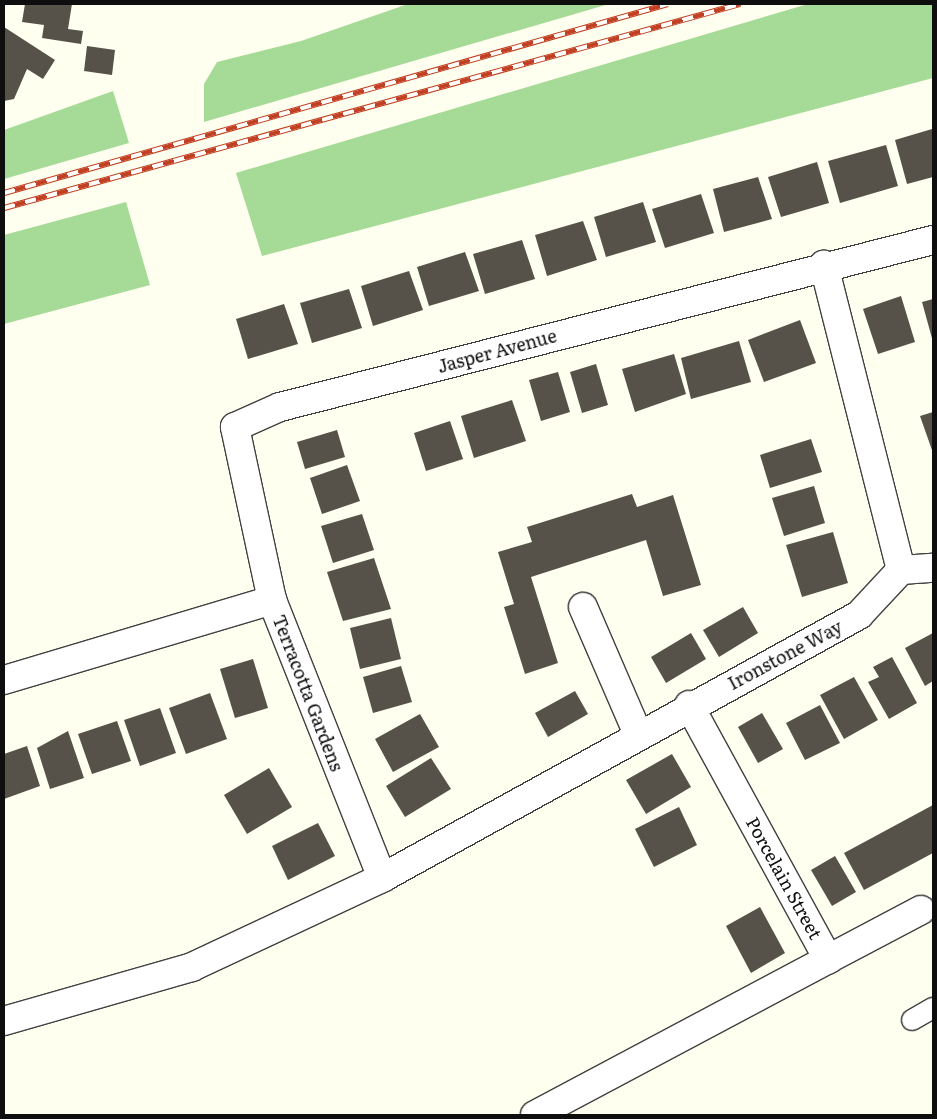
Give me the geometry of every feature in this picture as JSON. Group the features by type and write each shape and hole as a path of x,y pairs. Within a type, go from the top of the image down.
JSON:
{"street":[{"name":"Jasper Avenue","path":"272,600 235,427 280,407 824,265 933,240"},
{"path":"824,265 902,570 933,568"},
{"name":"Ironstone Way","path":"4,1021 192,967 382,878 690,705 859,615 902,570"},
{"name":"Terracotta Gardens","path":"4,680 272,600 382,878"},
{"path":"583,607 638,734"},
{"name":"Porcelain Street","path":"690,705 828,959 921,910"},
{"path":"535,1115 828,959"}],"lane":[{"path":"912,1020 933,1008"}],"green space":[{"path":"408,4 609,4 204,122 204,84 217,62 301,41"},
{"path":"808,4 933,4 933,78 262,256 236,173"},
{"path":"113,91 129,143 4,179 4,130"},
{"path":"126,202 150,285 4,324 4,235"}],"building":[{"path":"25,4 72,4 68,29 83,31 81,44 42,38 44,25 22,22"},
{"path":"4,27 55,60 43,79 27,69 14,99 4,101"},
{"path":"87,46 115,50 112,75 84,71"},
{"path":"932,129 933,177 907,184 895,140"},
{"path":"886,145 898,186 840,203 828,161"},
{"path":"817,162 829,203 781,217 768,177"},
{"path":"758,177 772,219 724,232 713,189"},
{"path":"701,194 714,233 665,248 652,209"},
{"path":"643,202 656,242 606,257 594,217"},
{"path":"583,221 597,260 547,276 535,235"},
{"path":"522,240 535,279 485,294 473,254"},
{"path":"465,252 479,291 429,306 417,267"},
{"path":"409,271 423,310 373,326 361,286"},
{"path":"349,289 362,328 312,343 300,303"},
{"path":"901,296 915,342 878,354 863,309"},
{"path":"933,299 933,342 922,302"},
{"path":"284,304 298,344 248,359 236,319"},
{"path":"800,320 816,363 764,382 748,340"},
{"path":"739,341 751,382 691,399 681,358"},
{"path":"674,354 686,394 635,412 622,369"},
{"path":"596,364 608,405 582,413 570,372"},
{"path":"558,372 570,412 541,421 529,380"},
{"path":"512,400 526,441 474,458 461,416"},
{"path":"933,412 933,453 920,416"},
{"path":"450,421 463,459 426,471 414,433"},
{"path":"337,430 345,457 305,469 297,442"},
{"path":"811,439 822,472 770,488 760,455"},
{"path":"347,465 360,501 322,514 310,478"},
{"path":"814,486 825,523 784,536 772,498"},
{"path":"632,494 637,507 673,495 701,585 663,596 646,540 531,577 558,663 525,674 504,607 514,604 498,552 532,542 527,527"},
{"path":"362,514 374,550 333,563 321,526"},
{"path":"833,532 848,583 802,597 786,545"},
{"path":"374,558 391,609 343,621 327,572"},
{"path":"743,607 758,633 719,657 703,630"},
{"path":"391,618 401,659 360,669 350,628"},
{"path":"691,633 706,659 666,683 651,657"},
{"path":"933,633 933,681 925,686 905,648"},
{"path":"892,657 917,703 889,719 868,682 879,677 873,667"},
{"path":"253,659 268,708 235,718 220,669"},
{"path":"401,666 412,702 373,713 363,677"},
{"path":"854,677 878,720 844,739 820,695"},
{"path":"575,691 588,714 548,737 535,713"},
{"path":"210,693 227,739 186,754 169,708"},
{"path":"820,705 840,743 805,760 786,723"},
{"path":"160,708 176,753 140,766 124,720"},
{"path":"762,713 783,749 758,763 738,727"},
{"path":"420,714 439,747 393,772 375,739"},
{"path":"117,721 131,761 92,774 78,734"},
{"path":"68,731 84,778 50,789 37,748"},
{"path":"27,746 40,786 4,799 4,754"},
{"path":"672,754 691,787 646,814 626,780"},
{"path":"431,758 451,789 405,817 386,786"},
{"path":"269,768 292,807 247,834 224,795"},
{"path":"933,805 933,853 864,890 844,853"},
{"path":"679,807 697,845 654,867 635,829"},
{"path":"318,823 335,856 288,880 272,846"},
{"path":"835,856 856,892 832,906 811,870"},
{"path":"760,907 785,953 751,973 726,926"}],"railway":[{"path":"4,193 668,4"},
{"path":"4,208 740,4"}]}
